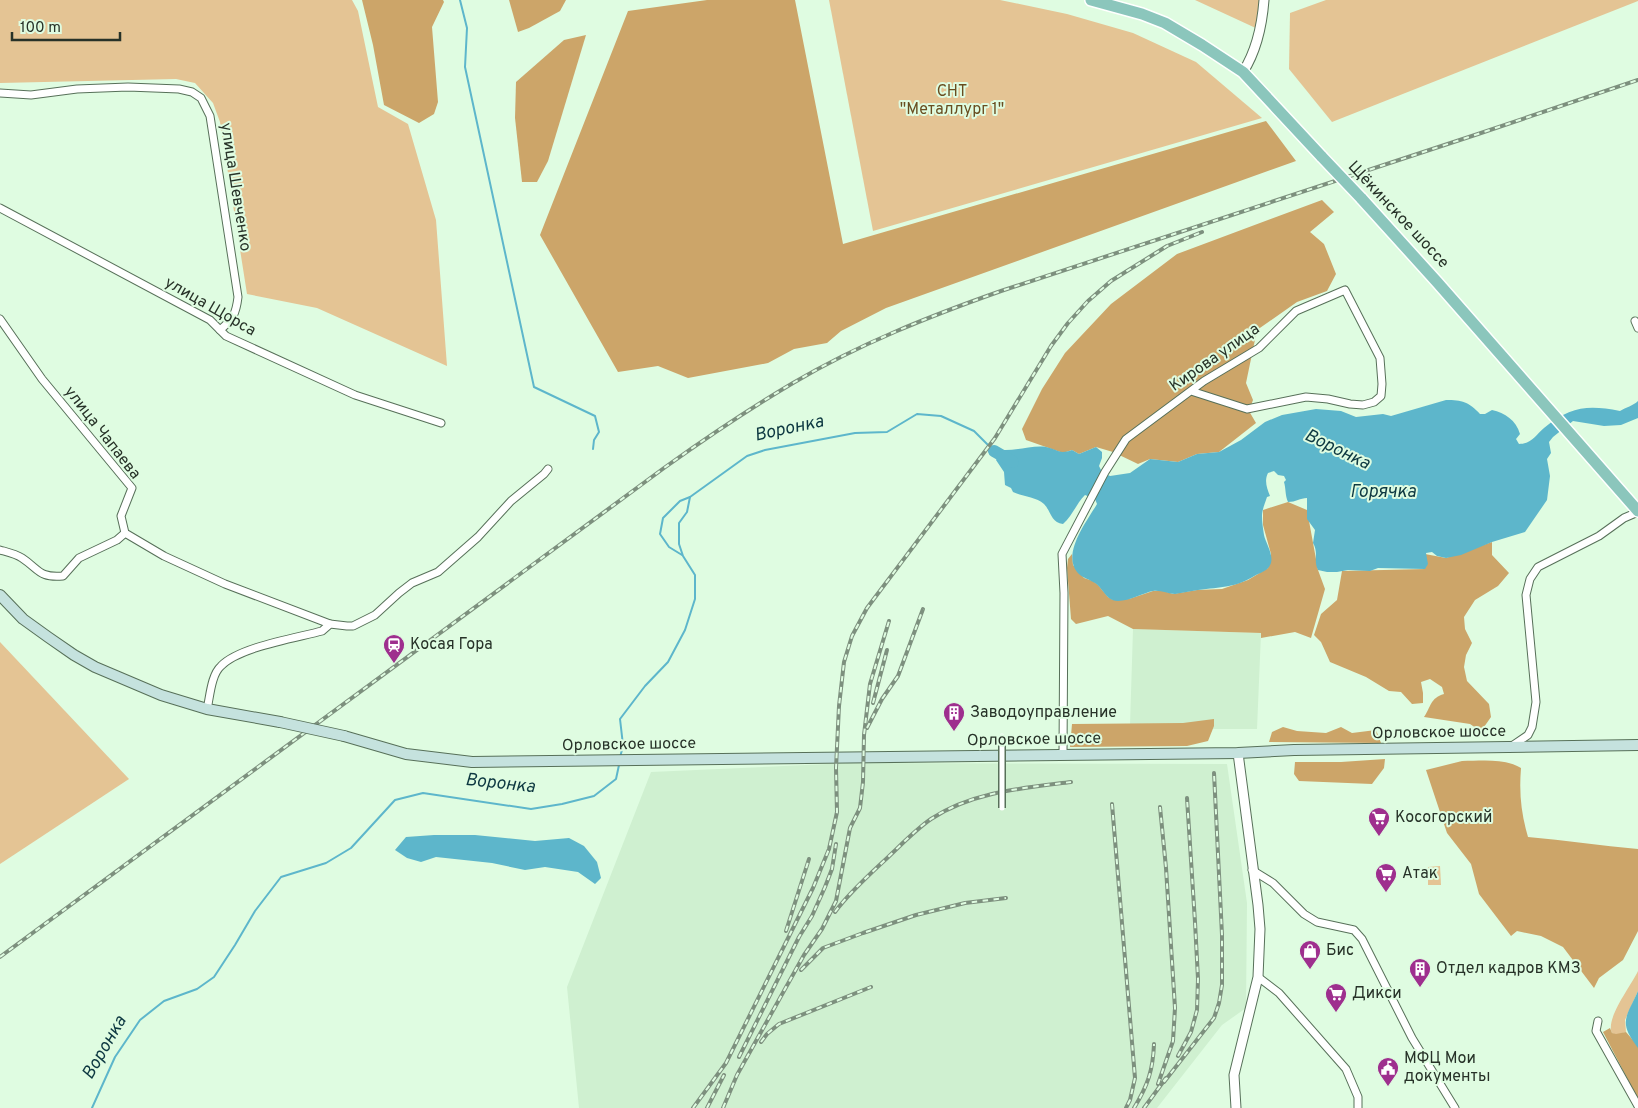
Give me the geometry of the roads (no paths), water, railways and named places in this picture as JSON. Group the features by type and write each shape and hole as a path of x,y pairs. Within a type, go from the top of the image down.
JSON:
{"main road":[{"name":"Щёкинское шоссе","path":"1091,0 1142,14 1164,23 1202,44 1243,72 1437,282 1638,511"},
{"name":"Орловское шоссе","path":"0,595 24,619 74,656 161,695 207,710 280,722 344,736 406,754 472,762 1063,754 1238,754 1276,751 1638,745"}],"street":[{"path":"1243,72 1258,40 1264,0"},
{"name":"улица Шевченко","path":"0,93 32,95 77,89 128,86 179,89 192,92 201,98 210,116 238,297 237,310 232,320 220,330"},
{"name":"улица Щорса","path":"0,208 210,320 226,336 356,395 441,423"},
{"name":"Кирова улица","path":"1063,754 1064,593 1062,554 1104,472 1126,438 1204,381 1259,348 1296,311 1345,290 1380,358 1381,396 1374,402 1363,405 1306,397 1247,408 1191,391"},
{"name":"улица Чапаева","path":"0,319 42,379 132,488 120,516 125,533"},
{"path":"0,550 21,557 41,574 50,577 63,576 79,558 117,540 125,533 164,556 225,584 330,624 353,626 375,615 412,583 438,572 478,537 511,501 548,469"},
{"path":"1512,746 1528,735 1532,727 1536,702 1526,595 1530,579 1538,567 1599,536 1624,518 1638,511"},
{"path":"207,710 214,677 220,666 238,654 322,631 330,624"},
{"path":"1002,736 1002,808"},
{"path":"1236,1108 1234,1075 1258,977 1260,929 1238,754"},
{"path":"1252,870 1273,883 1304,914 1317,922 1354,930 1362,939 1412,1038 1455,1108"},
{"path":"1258,977 1279,993 1346,1069 1358,1097 1358,1108"},
{"path":"1598,1021 1596,1031 1638,1106"}],"water":[{"name":"Горячка","path":"1446,400 1465,402 1480,414 1485,414 1492,410 1506,415 1518,429 1520,434 1516,439 1519,444 1530,441 1544,428 1563,415 1580,409 1598,408 1620,411 1638,401 1638,418 1621,425 1604,426 1573,421 1549,442 1551,453 1547,459 1550,476 1547,500 1525,532 1492,542 1461,555 1446,558 1437,556 1432,552 1426,553 1428,564 1425,569 1378,568 1370,571 1348,570 1337,572 1318,570 1316,550 1313,543 1315,530 1307,519 1307,498 1288,502 1284,482 1286,480 1284,476 1278,475 1274,471 1268,473 1266,479 1270,496 1267,497 1262,514 1264,535 1271,559 1271,563 1266,570 1228,586 1175,594 1153,591 1119,601 1109,598 1095,583 1081,576 1073,564 1074,547 1082,528 1097,504 1095,499 1085,495 1066,521 1063,524 1059,523 1044,504 1033,498 1013,492 1011,488 1005,485 1004,472 996,460 1002,450 1041,447 1061,452 1072,450 1079,454 1096,447 1102,452 1099,466 1102,472 1110,476 1130,473 1150,459 1178,462 1197,454 1219,452 1241,440 1265,422 1282,415 1316,409 1341,411 1356,417 1383,414 1391,416"},
{"path":"475,835 535,841 569,838 584,846 597,862 601,878 595,884 578,872 545,867 525,870 492,863 436,857 421,862 407,858 395,850 406,837"},
{"path":"1638,991 1638,1048 1628,1032 1626,1020"}],"waterway":[{"path":"460,0 467,28 465,67 534,387 595,416 599,432 594,440 593,449"},
{"name":"Воронка","path":"620,758 623,745 620,719 645,686 668,662 685,630 695,599 695,575 683,556 679,544 679,523 687,512 690,497 747,456 765,450 855,433 887,432 917,414 941,416 974,431 994,451"},
{"name":"Воронка","path":"994,451 1013,462"},
{"path":"682,555 669,547 660,534 663,518 680,501 690,497"},
{"name":"Воронка","path":"92,1108 115,1057 140,1020 164,1001 197,989 214,977 255,911 281,877 326,863 351,848 395,800 423,793 531,809 594,796 616,779 619,765"}],"railway":[{"path":"0,957 664,468 744,413 818,369 869,343 948,310 1001,291 1638,80"},
{"path":"693,1108 726,1063 813,888 829,849 837,812 836,768 839,706 844,662 852,636 867,608 995,438 1051,346 1068,323 1088,301 1111,281 1167,246 1202,232"},
{"path":"867,728 882,699 898,676 923,609"},
{"path":"723,1108 737,1075 804,955 822,929 836,901 850,828 860,808 863,782 864,735 870,684 889,621"},
{"path":"873,703 887,650"},
{"path":"1164,1082 1214,1018 1222,985 1222,935 1214,773"},
{"path":"835,912 846,898 913,833 931,819 947,810 963,803 998,793 1071,782"},
{"path":"1178,1056 1191,1032 1197,1010 1198,979 1187,798"},
{"path":"1112,804 1135,1078 1130,1100 1126,1108"},
{"path":"1158,1084 1173,1041 1175,1008 1160,807"},
{"path":"739,1057 799,937 812,916 832,869 836,844"},
{"path":"786,931 809,859"},
{"path":"801,970 823,948 863,933 916,915 965,903 1006,898"},
{"path":"761,1042 779,1024 871,987"},
{"path":"1134,1108 1149,1077 1154,1044"},
{"path":"707,1108 724,1075"},
{"path":"1144,1108 1166,1078"}],"place":[{"name":"Косая Гора","path":"394,664"},
{"name":"Заводоуправление","path":"954,732"},
{"name":"Косогорский","path":"1379,837"},
{"name":"Атак","path":"1386,893"},
{"name":"Бис","path":"1310,970"},
{"name":"Отдел кадров КМЗ","path":"1420,988"},
{"name":"Дикси","path":"1336,1013"},
{"name":"МФЦ Мои документы","path":"1388,1087"}],"park label":[{"name":"СНТ \"Металлург 1\"","path":"952,101"}]}
